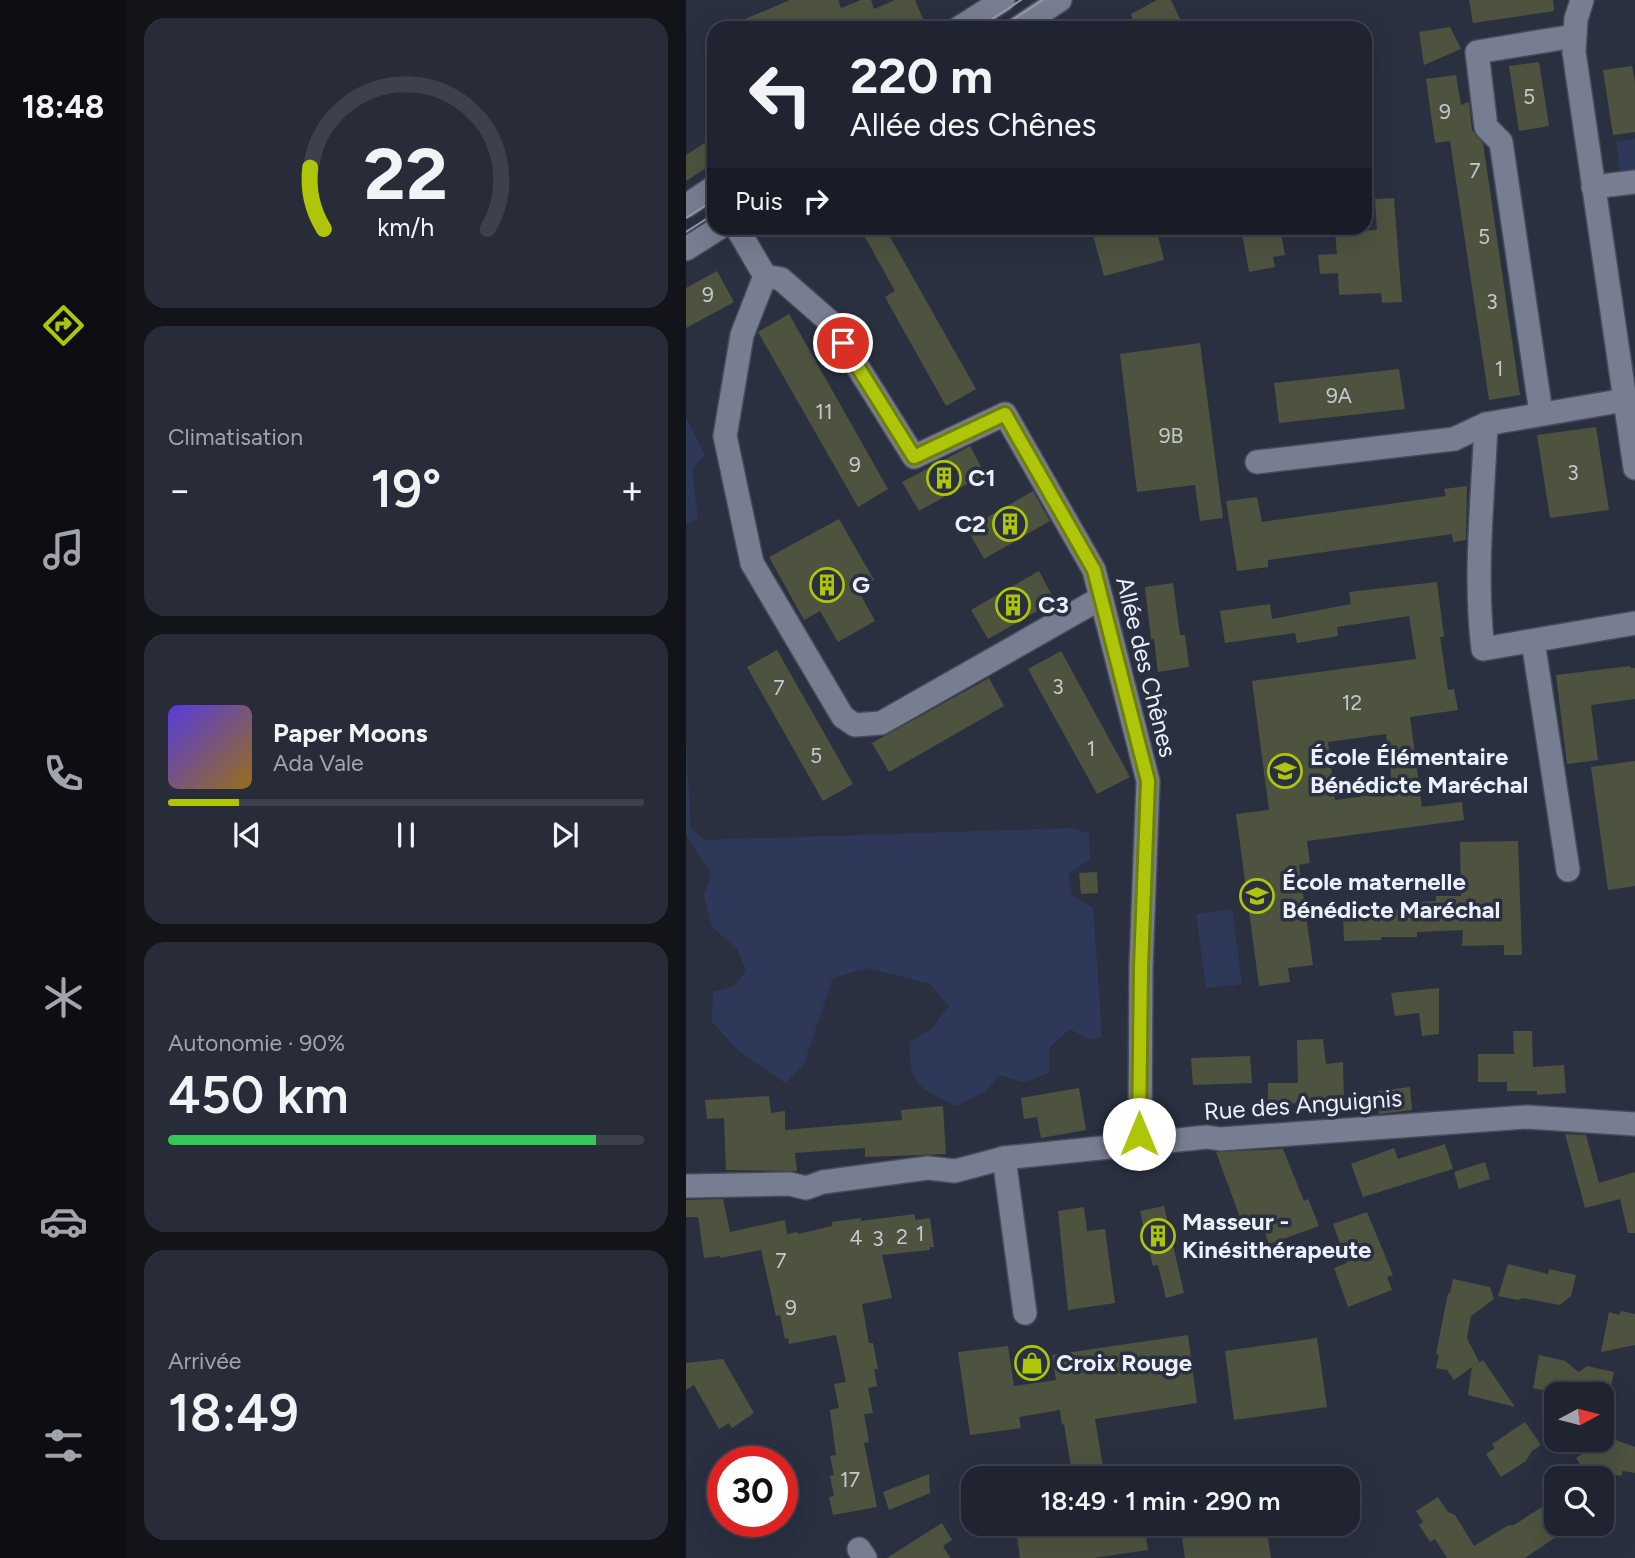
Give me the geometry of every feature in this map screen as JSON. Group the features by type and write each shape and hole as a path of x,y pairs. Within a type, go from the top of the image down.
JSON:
{"street":[{"path":"970,21 1003,0"},
{"path":"1028,21 1060,0"},
{"path":"1582,0 1574,36 1574,52 1635,468"},
{"path":"1541,413 1501,142 1486,127 1477,52 1574,36"},
{"path":"1593,187 1635,182"},
{"path":"686,206 707,192"},
{"path":"686,249 708,235"},
{"path":"741,235 765,276 742,335 725,436 752,563 843,717 855,725 881,723 1101,598"},
{"name":"Allée des Chênes","path":"765,276 781,279 829,321 914,457 1005,414 1094,570 1148,781 1141,967 1140,1142"},
{"path":"1257,463 1454,439 1486,424 1626,400"},
{"path":"1486,424 1480,617 1483,649 1635,623"},
{"path":"1533,641 1568,870"},
{"name":"Rue des Anguignis","path":"686,1185 790,1184 806,1188 823,1182 928,1168 954,1171 1004,1158 1140,1142 1385,1129 1405,1124 1527,1117 1635,1125"},
{"path":"1004,1158 1025,1313"}],"shaded area":[{"path":"1635,139 1635,176 1621,178 1616,142"},
{"path":"686,418 705,455 692,469 698,519 686,524"},
{"path":"686,742 691,829 705,840 1074,828 1089,834 1090,859 1068,874 1072,895 1093,908 1102,1037 1090,1040 1070,1029 1049,1048 1049,1073 1024,1082 999,1075 986,1091 957,1106 919,1084 911,1068 910,1057 910,1042 931,1029 949,1006 930,984 867,968 833,978 804,1064 785,1083 739,1051 712,1022 713,992 734,986 746,971 738,950 712,927 704,895 711,873 686,835"},
{"path":"1232,909 1242,984 1206,988 1196,914"}],"building":[{"path":"790,0 838,0 841,8 861,0 871,0 874,9 895,0 915,0 923,19 918,21 740,21"},
{"path":"1157,0 1171,0 1180,19 1133,21 1131,14"},
{"path":"1469,0 1553,0 1554,11 1473,23"},
{"path":"1450,27 1461,49 1424,65 1419,32"},
{"path":"1539,62 1549,126 1519,131 1509,66"},
{"path":"1632,66 1635,83 1635,132 1613,135 1603,70"},
{"path":"1456,75 1461,105 1469,102 1472,130 1483,143 1520,395 1489,400 1450,141 1435,143 1426,79"},
{"path":"707,142 707,168 686,181 686,155"},
{"path":"1394,198 1402,302 1382,303 1381,293 1339,295 1338,273 1320,274 1318,255 1337,254 1335,235 1372,235 1372,230 1377,230 1375,199"},
{"path":"864,235 889,235 976,389 946,406 885,297 895,291"},
{"path":"1093,235 1158,235 1164,260 1104,276"},
{"path":"1242,235 1281,235 1285,255 1273,257 1275,267 1249,272"},
{"path":"717,271 734,302 686,328 686,288"},
{"path":"789,314 888,489 858,507 758,332"},
{"path":"1200,343 1223,518 1200,521 1195,485 1137,492 1120,354"},
{"path":"1399,369 1405,409 1279,423 1274,383"},
{"path":"1596,427 1609,510 1550,518 1537,435"},
{"name":"C1","path":"970,446 985,474 919,511 902,482"},
{"path":"1467,486 1466,540 1453,542 1452,534 1268,560 1268,567 1237,571 1226,501 1257,497 1262,522 1446,496 1444,489"},
{"name":"C2","path":"1033,491 1050,521 984,559 967,529"},
{"name":"G","path":"839,519 874,580 858,590 875,621 838,642 820,611 804,620 769,557"},
{"name":"C3","path":"1039,571 1055,601 988,639 971,610"},
{"path":"1437,582 1444,637 1440,637 1448,690 1454,689 1458,710 1410,717 1422,807 1462,802 1464,820 1307,841 1310,863 1299,865 1313,965 1288,968 1290,982 1259,986 1236,814 1269,810 1252,681 1416,659 1409,616 1337,627 1338,636 1297,643 1295,633 1225,643 1220,611 1270,604 1272,619 1351,604 1349,592","holes":["1386,734 1393,792 1335,800 1328,742"]},
{"path":"1173,583 1180,635 1185,635 1189,667 1158,672 1145,587"},
{"path":"777,650 853,784 823,801 747,667"},
{"path":"1061,651 1130,777 1097,794 1028,669"},
{"path":"1630,666 1635,668 1635,699 1591,705 1598,760 1567,764 1556,675"},
{"path":"989,678 1004,706 889,772 872,743"},
{"path":"1635,761 1635,886 1608,890 1591,767"},
{"path":"1518,841 1522,955 1504,955 1504,945 1462,946 1463,930 1417,932 1417,937 1344,941 1343,916 1403,909 1403,903 1436,901 1436,896 1461,896 1460,842"},
{"path":"1097,872 1098,893 1081,894 1079,873"},
{"path":"1439,988 1439,1034 1422,1036 1419,1013 1395,1016 1391,993"},
{"path":"1513,1031 1532,1031 1533,1067 1564,1065 1566,1093 1537,1095 1537,1091 1507,1091 1507,1082 1478,1082 1478,1054 1514,1054"},
{"path":"1323,1039 1326,1064 1343,1062 1344,1102 1268,1104 1268,1083 1298,1083 1297,1040"},
{"path":"1250,1056 1252,1083 1193,1085 1191,1058"},
{"path":"1410,1087 1412,1110 1379,1114 1378,1091"},
{"path":"1079,1088 1086,1130 1041,1138 1037,1117 1024,1119 1021,1098"},
{"path":"769,1096 771,1113 785,1111 785,1130 902,1120 901,1110 943,1106 946,1154 865,1157 865,1148 795,1153 797,1171 726,1170 724,1118 707,1119 705,1100"},
{"path":"1565,1134 1586,1135 1599,1183 1635,1172 1635,1233 1628,1233 1620,1199 1585,1208"},
{"path":"1445,1144 1453,1169 1363,1197 1351,1164 1394,1148 1398,1159"},
{"path":"1283,1149 1304,1201 1308,1199 1319,1226 1269,1244 1259,1216 1242,1223 1216,1152"},
{"path":"1485,1162 1490,1179 1459,1189 1454,1172"},
{"path":"723,1199 730,1232 785,1220 787,1234 798,1234 832,1226 832,1222 861,1218 861,1221 915,1214 915,1220 930,1218 934,1247 930,1247 930,1250 882,1255 892,1298 862,1304 869,1343 873,1343 878,1369 874,1369 877,1386 868,1388 873,1413 864,1414 869,1442 864,1443 877,1507 833,1515 829,1497 834,1496 830,1456 836,1455 830,1410 839,1408 834,1384 846,1382 836,1335 789,1344 788,1338 785,1339 780,1315 776,1316 761,1250 720,1258 704,1258 698,1217 686,1217 686,1200"},
{"name":"Masseur - Kinésithérapeute","path":"1164,1206 1184,1293 1166,1298 1158,1265 1153,1266 1140,1211"},
{"path":"1084,1207 1087,1231 1105,1229 1115,1303 1068,1310 1058,1211"},
{"path":"1367,1212 1393,1275 1387,1277 1392,1290 1348,1307 1334,1268 1347,1263 1333,1224"},
{"path":"1508,1264 1548,1274 1549,1269 1576,1275 1571,1296 1560,1305 1498,1296"},
{"path":"1453,1279 1490,1287 1494,1299 1471,1316 1467,1338 1479,1362 1454,1380 1447,1370 1436,1368 1439,1355 1436,1354"},
{"path":"1621,1311 1635,1314 1635,1345 1601,1352 1609,1312 1619,1315"},
{"path":"1188,1335 1197,1403 1095,1419 1103,1466 1071,1466 1060,1410 1019,1417 1021,1428 970,1435 958,1352 1008,1346 1014,1386 1056,1380 1052,1355"},
{"path":"1317,1338 1327,1407 1234,1420 1225,1351"},
{"path":"1539,1355 1565,1361 1579,1372 1587,1366 1614,1372 1612,1382 1544,1382 1544,1390 1533,1388"},
{"path":"723,1359 754,1413 732,1428 729,1423 719,1429 694,1385 686,1390 686,1363"},
{"path":"1483,1360 1515,1407 1468,1395 1472,1367"},
{"path":"1525,1422 1541,1445 1532,1451 1526,1461 1501,1477 1486,1454 1495,1448 1492,1444"},
{"path":"1614,1439 1635,1447 1635,1473 1623,1471 1621,1476 1614,1475 1614,1466 1581,1466 1576,1458 1585,1452 1614,1452"},
{"path":"929,1474 930,1493 889,1510 883,1492"},
{"path":"1438,1497 1448,1512 1455,1515 1474,1546 1544,1506 1544,1536 1556,1537 1525,1558 1447,1558 1435,1539 1430,1542 1419,1525 1423,1522 1416,1511"},
{"path":"942,1523 952,1540 943,1546 950,1558 887,1558"},
{"path":"1017,1536 1146,1536 1148,1550 1094,1558 1020,1558"},
{"path":"1182,1536 1268,1536 1271,1558 1185,1558"}],"tram line":[{"path":"989,21 1021,0"},
{"path":"1011,21 1043,0"},
{"path":"686,218 707,204"},
{"path":"686,232 707,218"}],"place":[{"name":"C1","path":"944,478"},
{"name":"C2","path":"1010,524"},
{"name":"G","path":"827,585"},
{"name":"C3","path":"1013,605"},
{"name":"École Élémentaire Bénédicte Maréchal","path":"1285,771"},
{"name":"École maternelle Bénédicte Maréchal","path":"1257,896"},
{"name":"Masseur - Kinésithérapeute","path":"1158,1236"},
{"name":"Croix Rouge","path":"1032,1363"}],"route":[{"path":"843,343 914,457 1005,414 1094,570 1148,781 1141,967 1139,1134"}]}
